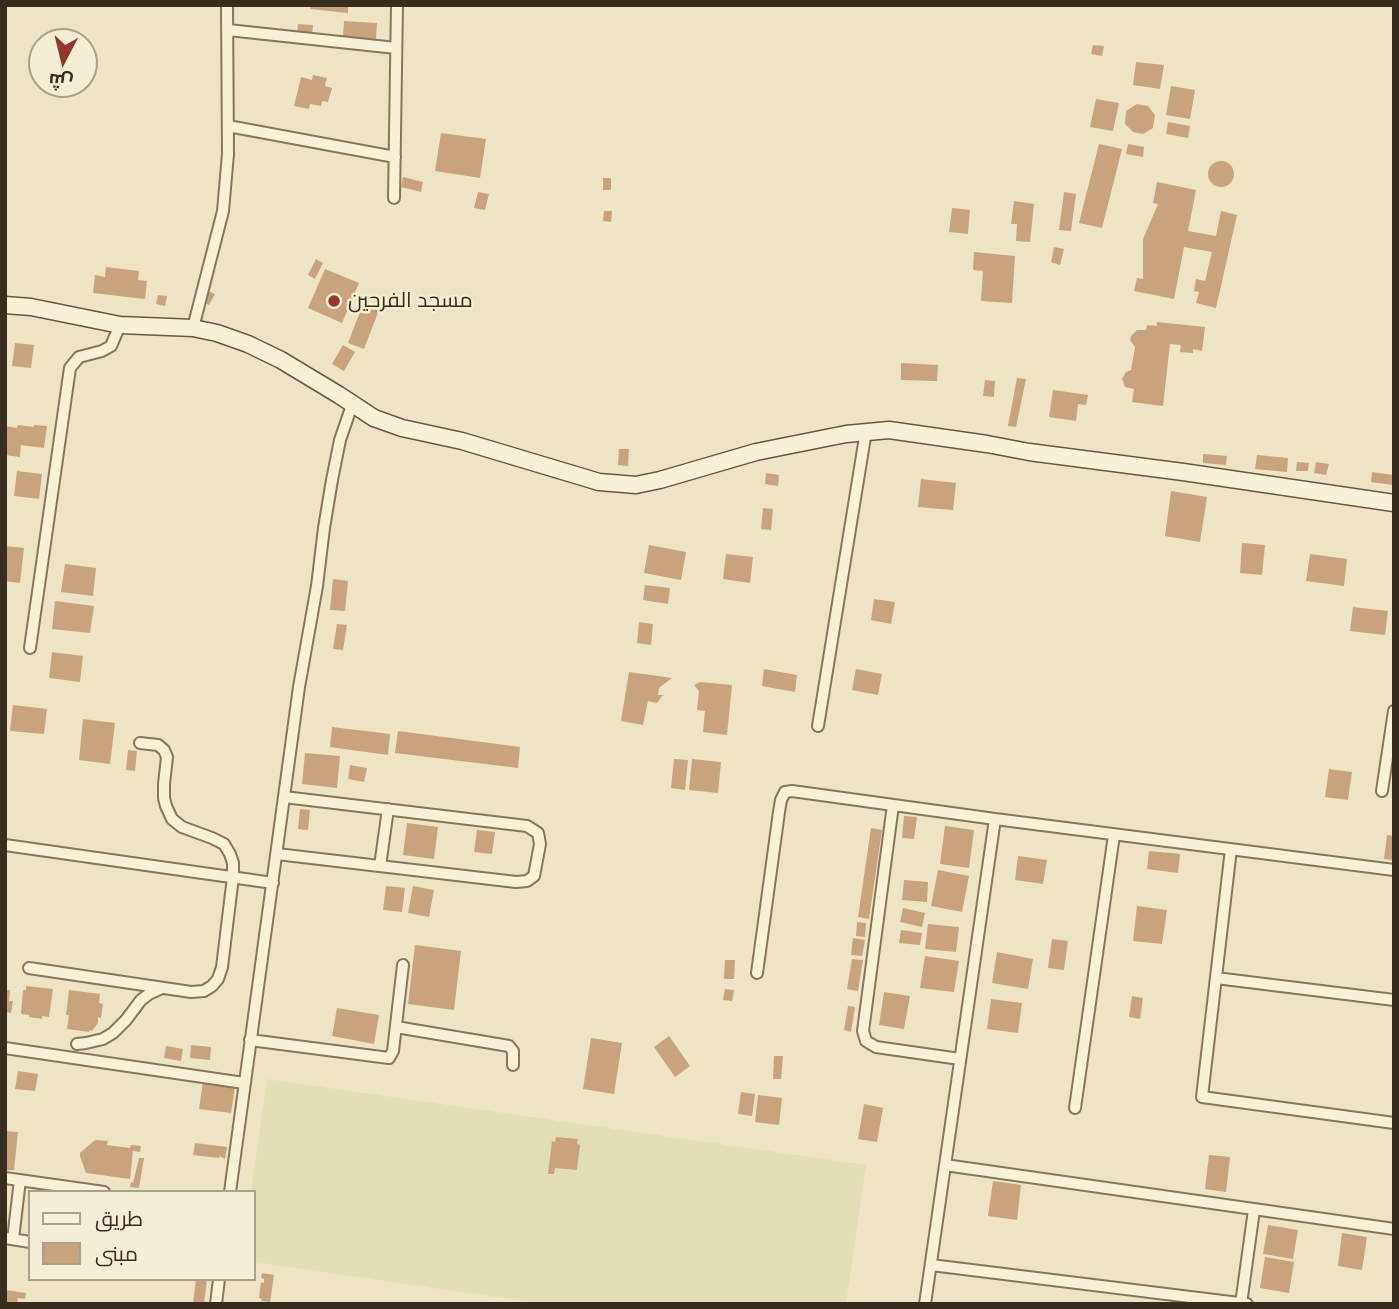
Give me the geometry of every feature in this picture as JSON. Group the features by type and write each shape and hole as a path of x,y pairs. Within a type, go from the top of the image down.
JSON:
{"street":[{"path":"193,328 223,211 228,154 227,5"},
{"path":"394,198 397,5"},
{"path":"228,30 396,48"},
{"path":"228,125 395,157"},
{"path":"5,305 31,307 120,325 193,328 217,333 282,360 374,418 401,428 462,441 599,482 636,485 756,452 866,431 889,430 1394,503"},
{"path":"30,648 70,368 79,357 111,346 120,325"},
{"path":"230,1190 299,687 340,440 352,405"},
{"path":"818,726 866,431"},
{"path":"1382,791 1394,711"},
{"path":"29,968 191,992 204,991 218,979 222,967 233,863 224,845 182,827 172,819 164,798 167,757 158,745 140,743"},
{"path":"757,973 779,812 785,792 1394,870"},
{"path":"277,855 516,882 527,881 534,876 540,844 538,833 527,826 284,797"},
{"path":"893,805 863,1031 866,1041 876,1047 960,1059"},
{"path":"380,866 388,809"},
{"path":"925,1304 995,819"},
{"path":"1076,1108 1114,835"},
{"path":"5,845 273,883"},
{"path":"1231,849 1202,1097 1394,1123"},
{"path":"250,1040 389,1058 393,1051 403,965"},
{"path":"1216,978 1394,1000"},
{"path":"77,1044 103,1040 126,1020 141,1000 162,988"},
{"path":"396,1027 509,1046 513,1051 513,1065"},
{"path":"5,1048 244,1083"},
{"path":"945,1165 1394,1229"},
{"path":"5,1178 90,1190"},
{"path":"20,1180 9,1239 28,1242"},
{"path":"1241,1303 1254,1210"},
{"path":"931,1265 1247,1304"},
{"path":"216,1304 219,1281"}],"shaded area":[{"path":"267,1079 866,1165 846,1304 544,1304 256,1262 256,1190 251,1190"}],"building":[{"path":"311,5 348,5 348,13 310,9"},
{"path":"344,21 377,23 376,39 343,36"},
{"path":"298,24 313,25 312,35 297,34"},
{"path":"1093,45 1104,46 1102,56 1091,54"},
{"path":"1136,62 1164,65 1160,89 1133,85"},
{"path":"313,75 327,78 325,86 332,88 328,102 322,101 321,106 310,104 309,109 294,106 301,77 312,80"},
{"path":"1171,86 1195,90 1190,119 1166,115"},
{"path":"1096,99 1119,103 1113,131 1090,127"},
{"path":"1137,104 1148,106 1155,115 1153,128 1143,134 1133,132 1125,124 1126,111"},
{"path":"1168,122 1190,126 1188,138 1166,134"},
{"path":"441,133 486,139 480,178 435,171"},
{"path":"1099,144 1122,149 1102,228 1079,223"},
{"path":"1128,144 1144,147 1143,157 1126,154"},
{"path":"1221,161 1230,165 1234,174 1230,183 1221,187 1212,183 1208,174 1212,165"},
{"path":"403,177 423,182 421,192 401,187"},
{"path":"603,178 611,178 611,190 603,190"},
{"path":"1157,182 1196,190 1188,231 1216,236 1221,211 1237,215 1216,308 1196,303 1199,292 1194,291 1196,279 1205,281 1212,252 1184,247 1174,299 1134,291 1137,278 1143,279 1143,239 1158,204 1153,203"},
{"path":"478,192 489,194 485,210 474,208"},
{"path":"1064,192 1076,194 1071,231 1059,230"},
{"path":"1014,201 1034,204 1030,242 1016,241 1017,224 1011,224"},
{"path":"952,208 970,210 968,234 949,232"},
{"path":"604,211 612,211 611,222 603,221"},
{"path":"1054,247 1064,249 1060,265 1051,262"},
{"path":"974,252 1015,256 1012,303 981,301 983,271 973,270"},
{"path":"316,259 323,263 315,279 308,275"},
{"path":"106,267 139,271 138,280 147,281 145,299 93,293 95,275 105,277"},
{"path":"325,269 359,283 342,323 308,308"},
{"path":"208,291 215,294 209,305 203,302"},
{"path":"158,295 167,296 165,306 156,304"},
{"path":"363,304 379,310 364,349 348,343"},
{"path":"1157,322 1205,327 1202,351 1193,349 1193,353 1180,352 1181,345 1170,344 1163,406 1132,402 1134,389 1125,387 1122,379 1126,372 1131,370 1135,347 1130,340 1131,336 1137,330 1146,330 1147,325 1157,326"},
{"path":"15,343 34,345 31,368 12,366"},
{"path":"343,345 355,352 344,371 332,364"},
{"path":"901,363 938,365 937,381 901,380"},
{"path":"1017,378 1026,379 1016,427 1008,426"},
{"path":"985,380 995,381 994,397 983,396"},
{"path":"1053,390 1088,395 1086,405 1078,404 1076,421 1049,417"},
{"path":"18,425 47,426 44,448 21,445 20,457 5,455 5,426 17,428"},
{"path":"619,449 629,449 628,466 618,465"},
{"path":"1203,454 1227,456 1226,465 1203,463"},
{"path":"1257,455 1288,458 1287,472 1255,469"},
{"path":"1297,462 1309,463 1308,471 1296,471"},
{"path":"1316,462 1329,464 1326,475 1314,473"},
{"path":"17,471 42,474 39,499 14,496"},
{"path":"1372,472 1394,475 1393,485 1371,482"},
{"path":"766,473 779,475 778,486 765,484"},
{"path":"921,479 956,483 953,510 918,507"},
{"path":"1171,491 1207,497 1200,542 1165,536"},
{"path":"763,508 773,509 771,530 761,529"},
{"path":"1242,543 1265,545 1262,575 1240,573"},
{"path":"649,545 686,552 681,580 644,573"},
{"path":"5,546 24,548 20,583 5,581"},
{"path":"726,554 753,557 750,583 723,579"},
{"path":"1310,554 1347,559 1344,586 1306,581"},
{"path":"65,564 96,568 93,596 61,592"},
{"path":"333,579 348,581 345,611 330,610"},
{"path":"645,585 670,588 668,604 643,600"},
{"path":"874,599 895,602 891,624 871,620"},
{"path":"55,601 94,606 90,633 52,629"},
{"path":"1353,607 1388,611 1385,635 1350,631"},
{"path":"639,622 653,624 651,645 637,643"},
{"path":"337,624 347,625 343,650 333,649"},
{"path":"52,652 83,656 80,682 49,678"},
{"path":"764,669 797,675 795,692 762,686"},
{"path":"856,669 882,674 878,695 852,690"},
{"path":"629,672 672,678 659,688 658,695 663,695 657,703 648,701 643,725 621,721"},
{"path":"700,682 732,685 727,735 703,732 705,711 697,710 699,691 694,685"},
{"path":"13,705 47,709 44,734 10,731"},
{"path":"83,719 115,723 110,764 79,760"},
{"path":"332,727 390,734 388,755 330,747"},
{"path":"398,731 520,747 518,768 395,753"},
{"path":"128,750 137,751 135,771 126,770"},
{"path":"305,753 340,756 337,788 302,784"},
{"path":"674,759 688,760 685,790 671,788"},
{"path":"692,759 721,762 718,793 689,790"},
{"path":"350,765 367,768 364,782 348,779"},
{"path":"1329,769 1352,772 1348,800 1325,797"},
{"path":"300,809 310,810 308,830 298,829"},
{"path":"904,816 917,817 914,839 902,838"},
{"path":"407,823 438,827 434,859 403,855"},
{"path":"945,826 974,830 969,868 940,864"},
{"path":"871,828 882,830 869,919 858,917"},
{"path":"477,830 495,832 492,854 474,852"},
{"path":"1387,835 1394,836 1394,860 1384,859"},
{"path":"1149,851 1180,854 1178,873 1147,869"},
{"path":"1018,856 1047,860 1043,884 1015,880"},
{"path":"938,870 969,876 962,912 931,906"},
{"path":"904,880 928,882 927,902 902,900"},
{"path":"386,886 405,888 402,912 383,910"},
{"path":"413,886 434,890 429,917 408,913"},
{"path":"1137,906 1167,910 1162,944 1133,941"},
{"path":"903,908 925,913 922,927 900,922"},
{"path":"857,922 866,923 865,937 856,936"},
{"path":"928,924 959,927 956,952 925,949"},
{"path":"901,930 922,933 920,945 899,943"},
{"path":"853,938 865,940 862,956 851,955"},
{"path":"1052,939 1068,941 1064,970 1048,968"},
{"path":"415,945 461,951 454,1010 408,1004"},
{"path":"997,952 1033,959 1028,989 992,983"},
{"path":"925,956 959,961 954,992 920,988"},
{"path":"852,959 863,960 858,991 847,989"},
{"path":"725,960 735,960 734,979 724,979"},
{"path":"26,986 53,989 49,1017 42,1016 42,1019 21,1014 23,990 26,990"},
{"path":"725,989 734,990 732,1001 723,1000"},
{"path":"5,990 10,990 9,1001 13,1001 11,1013 5,1012"},
{"path":"69,990 100,994 99,1003 103,1004 101,1018 98,1017 98,1023 92,1031 67,1029"},
{"path":"884,992 910,996 904,1029 879,1025"},
{"path":"1132,996 1143,998 1140,1019 1129,1017"},
{"path":"991,999 1022,1003 1018,1033 987,1029"},
{"path":"848,1006 855,1007 851,1032 844,1030"},
{"path":"337,1008 379,1015 374,1044 332,1036"},
{"path":"669,1036 690,1066 675,1077 654,1047"},
{"path":"591,1038 622,1043 614,1094 583,1089"},
{"path":"191,1045 211,1047 210,1060 190,1058"},
{"path":"166,1046 183,1049 181,1061 164,1058"},
{"path":"774,1056 783,1056 781,1079 773,1079"},
{"path":"18,1071 38,1074 35,1091 15,1089"},
{"path":"203,1081 235,1086 231,1113 199,1109"},
{"path":"741,1092 755,1094 752,1116 738,1114"},
{"path":"758,1095 782,1098 779,1125 755,1122"},
{"path":"864,1104 883,1108 877,1142 858,1139"},
{"path":"5,1131 18,1132 14,1170 5,1170"},
{"path":"556,1137 578,1139 577,1144 580,1145 577,1170 555,1168 554,1174 548,1174 552,1141 555,1142"},
{"path":"95,1140 108,1141 107,1145 130,1148 131,1145 141,1146 140,1152 133,1151 130,1179 86,1173 80,1153"},
{"path":"195,1143 227,1147 225,1159 219,1156 193,1155"},
{"path":"1209,1155 1230,1157 1226,1192 1205,1189"},
{"path":"139,1158 144,1158 139,1188 130,1187 131,1182 133,1183"},
{"path":"993,1181 1021,1185 1017,1220 988,1216"},
{"path":"1268,1225 1298,1230 1293,1259 1263,1254"},
{"path":"1342,1233 1367,1237 1362,1270 1338,1266"},
{"path":"1265,1257 1294,1262 1289,1293 1260,1288"},
{"path":"262,1273 274,1275 270,1302 261,1301 259,1298 261,1282 264,1283"},
{"path":"196,1281 207,1281 204,1304 193,1304"},
{"path":"5,1290 26,1293 25,1299 18,1298 17,1304 5,1304"}],"place":[{"name":"مسجد الفرحين","path":"334,301"}]}
